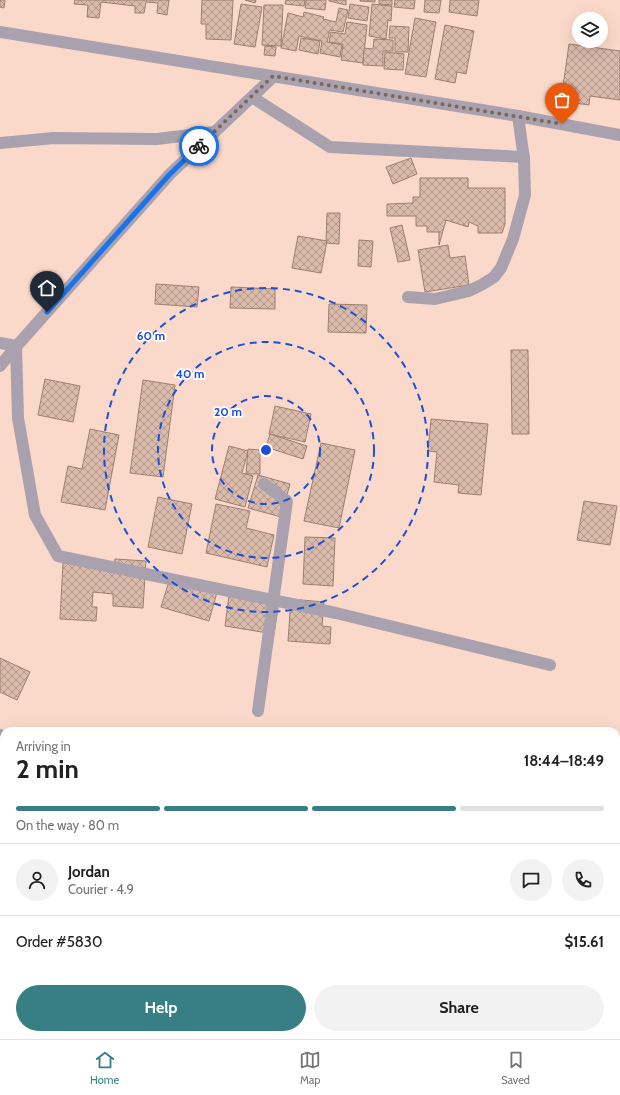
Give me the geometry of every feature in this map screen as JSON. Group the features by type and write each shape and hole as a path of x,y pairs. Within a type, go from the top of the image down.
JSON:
{"street":[{"path":"0,32 518,116 620,135"},
{"path":"0,366 16,346 170,174 273,76"},
{"path":"252,97 330,147 524,157"},
{"path":"408,297 435,299 469,291 494,277 501,268 513,238 525,195 524,157 518,116"},
{"path":"0,143 54,138 157,139 214,132"},
{"path":"0,343 16,346"},
{"path":"16,346 18,418 35,515 58,556 336,613 550,665"},
{"path":"258,711 287,501 264,484"}],"building":[{"path":"0,0 5,0 4,8 0,7"},
{"path":"75,0 169,0 167,15 157,13 158,3 146,2 144,13 135,13 135,6 101,2 99,18 87,17 88,5 74,4"},
{"path":"202,0 233,0 231,40 206,39 206,24 201,24"},
{"path":"245,0 256,0 255,3"},
{"path":"286,0 305,0 304,6 285,4"},
{"path":"306,0 326,0 325,10 305,8"},
{"path":"346,0 346,5 329,1"},
{"path":"375,0 375,2 360,1"},
{"path":"379,0 392,0 392,5 379,4"},
{"path":"395,0 415,0 414,9 394,7"},
{"path":"425,0 441,0 439,13 424,12"},
{"path":"450,0 479,0 477,16 449,12"},
{"path":"241,4 262,7 255,47 234,44"},
{"path":"350,4 369,7 367,21 348,18"},
{"path":"372,4 392,6 391,21 388,20 386,39 369,36"},
{"path":"264,5 283,5 281,46 262,45"},
{"path":"339,8 348,10 343,32 330,30 327,42 342,45 340,57 320,53 322,41 299,36 296,51 281,48 288,13 303,17 304,12 336,22"},
{"path":"415,18 436,22 426,77 405,74"},
{"path":"347,22 367,25 363,63 341,60 343,44 329,42 331,32 345,34"},
{"path":"445,25 474,31 466,74 457,72 455,83 435,79"},
{"path":"390,26 409,27 408,52 395,52 395,38 389,38"},
{"path":"301,38 320,41 318,54 299,50"},
{"path":"374,39 393,40 393,51 383,51 383,66 363,65 364,48 373,49"},
{"path":"569,44 572,44 572,48 598,48 620,51 620,100 590,96 589,105 561,101"},
{"path":"265,46 276,47 275,56 264,55"},
{"path":"385,52 404,54 403,70 384,69"},
{"path":"411,158 417,174 393,184 386,167"},
{"path":"420,178 468,178 468,188 505,188 505,224 502,233 478,233 478,226 469,222 468,227 446,220 439,245 439,232 427,232 427,226 416,226 416,216 387,216 387,204 413,203 413,197 420,197"},
{"path":"327,213 340,213 339,244 326,243"},
{"path":"402,225 410,260 398,262 390,228"},
{"path":"298,236 327,241 321,273 292,268"},
{"path":"359,240 373,241 371,267 358,266"},
{"path":"448,245 450,258 465,256 469,285 425,292 418,250"},
{"path":"43,275 54,281 45,296 35,290"},
{"path":"156,284 199,287 197,307 155,304"},
{"path":"231,287 275,289 275,309 230,308"},
{"path":"329,304 367,305 366,333 328,332"},
{"path":"511,350 528,350 529,434 512,434"},
{"path":"45,379 80,386 73,422 38,415"},
{"path":"143,380 175,385 163,477 130,473"},
{"path":"275,406 311,414 305,442 269,434"},
{"path":"431,419 488,424 481,495 458,493 459,485 434,482 437,452 428,451"},
{"path":"90,429 119,435 105,510 61,502 68,466 82,469"},
{"path":"270,434 307,446 303,459 266,447"},
{"path":"321,443 355,450 339,528 304,521"},
{"path":"229,446 248,451 242,473 253,476 245,507 215,499"},
{"path":"248,449 260,450 260,474 246,474"},
{"path":"258,475 290,484 281,517 248,508"},
{"path":"158,497 192,504 182,554 148,547"},
{"path":"584,501 617,506 610,545 577,540"},
{"path":"216,504 250,511 246,528 274,535 267,567 206,553"},
{"path":"305,537 335,538 333,586 303,584"},
{"path":"115,559 146,561 143,608 113,606 113,594 93,592 92,607 97,607 96,621 60,619 63,563 114,566"},
{"path":"170,578 217,592 209,621 161,607"},
{"path":"230,588 278,608 274,634 225,626"},
{"path":"291,599 324,602 322,626 331,627 330,644 288,641"},
{"path":"0,658 30,672 17,700 0,692"}],"way so far":[{"path":"199,146 273,76 562,124"}],"route":[{"path":"47,312 170,174 199,146"}]}
